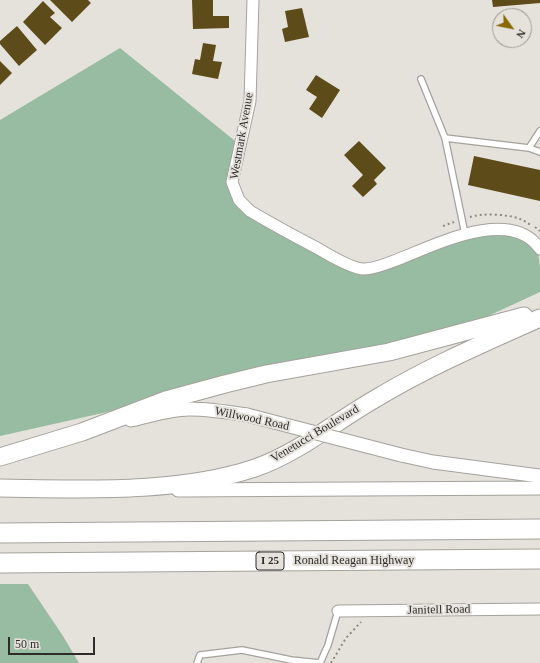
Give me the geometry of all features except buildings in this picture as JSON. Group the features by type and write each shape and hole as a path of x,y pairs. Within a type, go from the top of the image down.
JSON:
{"highway":[{"path":"0,533 540,529"},
{"name":"Ronald Reagan Highway","path":"0,563 540,559"}],"main road":[{"path":"0,457 82,432 166,400 225,384 266,374 389,352 540,312"},
{"name":"Venetucci Boulevard","path":"0,488 116,489 187,483 223,478 256,468 288,453 374,399 431,367 540,318"}],"street":[{"name":"Westmark Avenue","path":"253,0 250,101 232,182 239,200 250,211 257,215 341,261 363,269 379,266 465,234"},
{"path":"465,234 484,230 504,229 520,233 537,244 540,249"},
{"name":"Willwood Road","path":"82,432 170,411 188,409 212,410 247,415 433,462 540,476"},
{"path":"116,489 204,491 540,488"},
{"name":"Janitell Road","path":"338,611 540,609"}],"lane":[{"path":"421,79 445,138 465,234"},
{"path":"529,148 540,131"},
{"path":"445,138 529,148 540,152"},
{"path":"198,663 200,655 242,650 291,660 320,663 328,645 338,611"}],"path":[{"path":"331,663 346,638 370,610"}],"green space":[{"path":"120,48 240,145 232,182 250,211 341,261 379,266 460,236 504,229 537,244 540,267 540,292 443,337 0,436 0,120"},
{"path":"0,584 28,584 63,636 79,663 0,663"}]}
